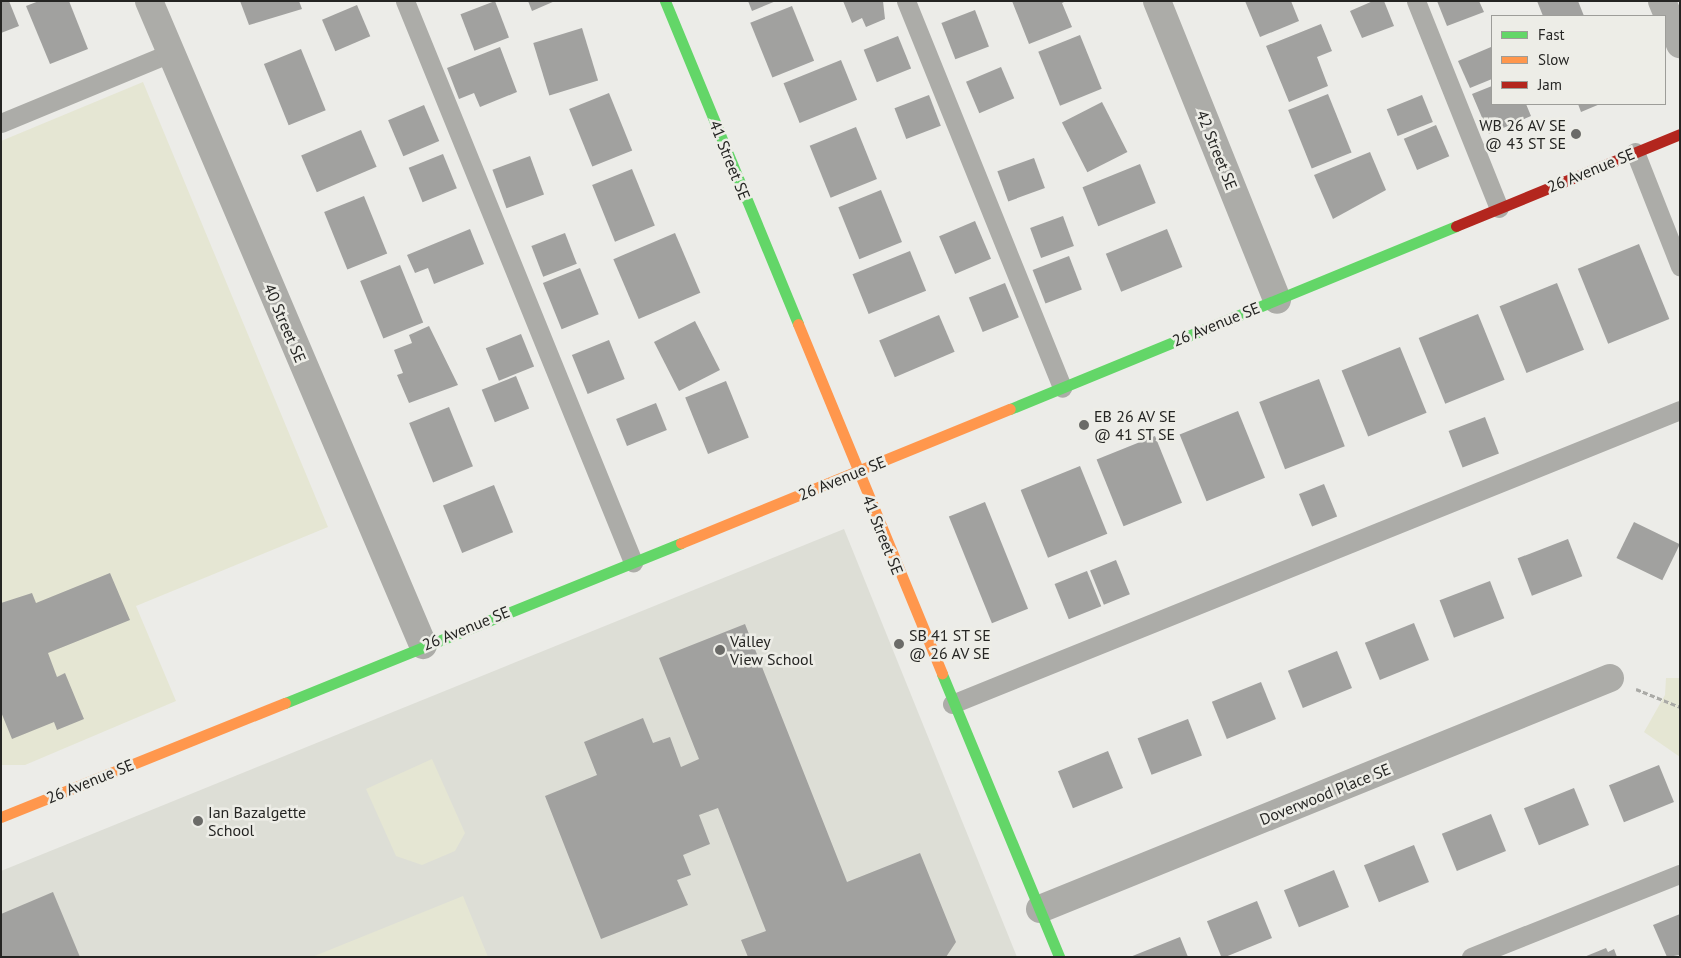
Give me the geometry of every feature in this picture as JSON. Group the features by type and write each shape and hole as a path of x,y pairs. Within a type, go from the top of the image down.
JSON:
{"street":[{"name":"40 Street SE","path":"149,1 423,645"},
{"name":"41 Street SE","path":"665,1 952,704 1059,957"},
{"name":"42 Street SE","path":"1157,1 1277,300"},
{"path":"1662,1 1680,44"},
{"name":"26 Avenue SE","path":"1,817 423,645 858,472 1680,134"},
{"name":"Doverwood Place SE","path":"1040,909 1610,678"}],"lane":[{"path":"405,1 633,562"},
{"path":"906,1 1062,388"},
{"path":"1416,1 1499,208"},
{"path":"1,123 170,54"},
{"path":"1635,152 1680,266"},
{"path":"952,704 1680,410"},
{"path":"1471,957 1680,874"}],"path":[{"path":"1610,678 1680,707"}],"shaded area":[{"name":"Valley View School","path":"844,529 1017,957 1,957 1,871"}],"green space":[{"path":"143,82 328,527 136,606 176,701 25,765 1,765 1,141"},
{"path":"1666,678 1680,678 1680,757 1644,732 1665,695"},
{"path":"432,759 465,833 455,851 422,865 396,856 366,789"},
{"path":"463,896 488,957 312,957"}],"building":[{"path":"1,1 9,1 19,26 1,33"},
{"path":"39,1 69,1 88,49 50,64 26,6"},
{"path":"240,1 299,1 302,9 249,25"},
{"path":"495,1 509,37 474,51 460,14"},
{"path":"528,1 555,1 532,11"},
{"path":"748,1 776,1 752,11"},
{"path":"843,1 883,1 885,19 866,27 862,18 852,23"},
{"path":"1012,1 1066,1 1062,3 1072,27 1029,44"},
{"path":"1245,1 1291,1 1299,21 1260,37"},
{"path":"1373,1 1384,1 1394,26 1362,38 1350,11"},
{"path":"1437,1 1479,1 1484,12 1447,26"},
{"path":"1537,1 1578,1 1584,15 1543,15"},
{"path":"357,5 370,36 335,51 322,20"},
{"path":"792,6 814,61 772,78 750,23"},
{"path":"975,10 989,46 955,59 941,23"},
{"path":"1321,24 1332,51 1317,57 1328,86 1289,102 1266,46"},
{"path":"582,28 598,81 549,96 533,43"},
{"path":"1080,35 1102,89 1060,106 1038,52"},
{"path":"898,36 911,68 877,82 864,50"},
{"path":"500,47 517,92 480,107 474,93 459,99 447,68"},
{"path":"1491,47 1491,79 1470,88 1458,61"},
{"path":"301,49 326,110 289,125 264,64"},
{"path":"841,60 857,100 800,123 784,83"},
{"path":"1001,67 1014,98 979,113 966,82"},
{"path":"1491,86 1491,105 1526,105 1531,116 1489,134 1472,94"},
{"path":"609,93 632,150 592,167 569,109"},
{"path":"1328,94 1352,152 1312,169 1288,110"},
{"path":"929,95 941,126 906,139 894,108"},
{"path":"1422,95 1433,122 1398,136 1387,109"},
{"path":"1102,102 1127,152 1087,172 1062,122"},
{"path":"424,105 439,141 403,156 388,120"},
{"path":"1578,105 1598,105 1581,112"},
{"path":"1436,125 1449,156 1417,170 1404,139"},
{"path":"856,127 877,179 831,198 810,146"},
{"path":"361,130 377,167 317,192 301,155"},
{"path":"1370,152 1386,190 1333,219 1314,175"},
{"path":"443,154 457,188 423,202 409,168"},
{"path":"530,156 544,195 506,208 492,170"},
{"path":"1034,158 1045,188 1008,201 997,171"},
{"path":"1140,164 1156,203 1098,226 1083,187"},
{"path":"632,169 655,226 615,242 592,185"},
{"path":"881,190 902,242 859,259 838,207"},
{"path":"364,196 387,253 347,270 324,212"},
{"path":"1063,216 1074,246 1041,258 1030,228"},
{"path":"975,221 991,259 955,274 939,236"},
{"path":"470,229 484,264 434,284 428,268 415,273 407,255"},
{"path":"1167,229 1182,267 1121,292 1106,254"},
{"path":"565,233 577,264 543,277 531,246"},
{"path":"675,233 700,293 639,319 613,259"},
{"path":"1639,244 1669,319 1608,344 1578,269"},
{"path":"910,251 926,291 869,314 853,274"},
{"path":"1069,256 1082,290 1045,304 1033,270"},
{"path":"400,265 423,322 383,339 360,281"},
{"path":"580,268 599,314 562,329 543,283"},
{"path":"1005,283 1019,317 983,332 969,298"},
{"path":"1557,283 1584,350 1526,373 1500,306"},
{"path":"1478,314 1505,380 1445,404 1419,338"},
{"path":"939,315 955,352 895,377 879,340"},
{"path":"695,321 720,370 679,391 654,342"},
{"path":"429,326 458,385 409,403 397,375 403,373 394,350 412,343 409,335"},
{"path":"521,334 534,366 499,381 486,348"},
{"path":"609,340 625,379 588,394 572,355"},
{"path":"1400,347 1427,413 1368,436 1342,371"},
{"path":"516,376 529,408 495,422 482,390"},
{"path":"1319,379 1345,446 1285,469 1259,402"},
{"path":"726,381 749,438 708,454 685,397"},
{"path":"656,403 667,430 627,446 616,419"},
{"path":"449,407 473,466 433,482 409,423"},
{"path":"1238,411 1265,478 1207,501 1180,435"},
{"path":"1485,417 1499,453 1463,467 1449,431"},
{"path":"1155,436 1182,503 1124,526 1097,460"},
{"path":"1080,466 1107,534 1048,558 1021,490"},
{"path":"1324,484 1337,516 1312,527 1299,494"},
{"path":"494,485 513,532 462,553 443,506"},
{"path":"985,502 1028,609 992,623 949,517"},
{"path":"1634,522 1680,544 1662,580 1616,558"},
{"path":"1568,539 1582,576 1532,596 1518,558"},
{"path":"1116,560 1130,594 1104,605 1090,570"},
{"path":"1087,571 1101,606 1069,619 1055,584"},
{"path":"110,573 130,620 48,653 57,677 65,673 84,719 57,730 54,722 12,739 1,712 1,603 32,593 36,603"},
{"path":"1490,581 1504,618 1454,638 1440,600"},
{"path":"1414,623 1429,660 1380,680 1365,643"},
{"path":"745,624 847,882 920,853 956,942 946,957 748,957 741,940 766,931 718,808 699,815 710,844 683,855 691,875 677,880 688,905 601,939 545,796 597,775 584,742 643,718 653,743 670,737 681,767 699,759 659,658"},
{"path":"1337,651 1352,688 1303,708 1288,671"},
{"path":"1261,682 1276,719 1227,739 1212,702"},
{"path":"1188,719 1202,755 1152,775 1138,738"},
{"path":"1108,751 1123,788 1073,808 1058,771"},
{"path":"1659,765 1674,802 1624,822 1609,785"},
{"path":"1574,788 1589,825 1539,845 1524,808"},
{"path":"1491,814 1506,851 1457,871 1442,834"},
{"path":"1414,845 1429,882 1379,902 1364,865"},
{"path":"1334,870 1349,907 1299,927 1284,890"},
{"path":"53,892 80,957 1,957 1,914"},
{"path":"1257,901 1272,938 1221,957 1207,921"},
{"path":"1680,914 1680,955 1667,957 1653,925"},
{"path":"1180,937 1188,957 1130,957"},
{"path":"1606,948 1608,952 1614,949 1617,957 1584,957"}],"traffic: fast":[{"path":"665,1 798,324"},
{"path":"1010,409 1456,226"},
{"path":"285,703 681,543"},
{"path":"942,674 1059,957"}],"traffic: slow":[{"path":"798,324 942,674"},
{"path":"681,543 1010,409"},
{"path":"1,817 285,703"}],"traffic: jam":[{"path":"1456,226 1680,134"}],"place":[{"name":"WB 26 AV SE @ 43 ST SE","path":"1576,134"},
{"name":"EB 26 AV SE @ 41 ST SE","path":"1084,425"},
{"name":"SB 41 ST SE @ 26 AV SE","path":"899,644"},
{"name":"Valley View School","path":"720,650"},
{"name":"Ian Bazalgette School","path":"198,821"}]}
